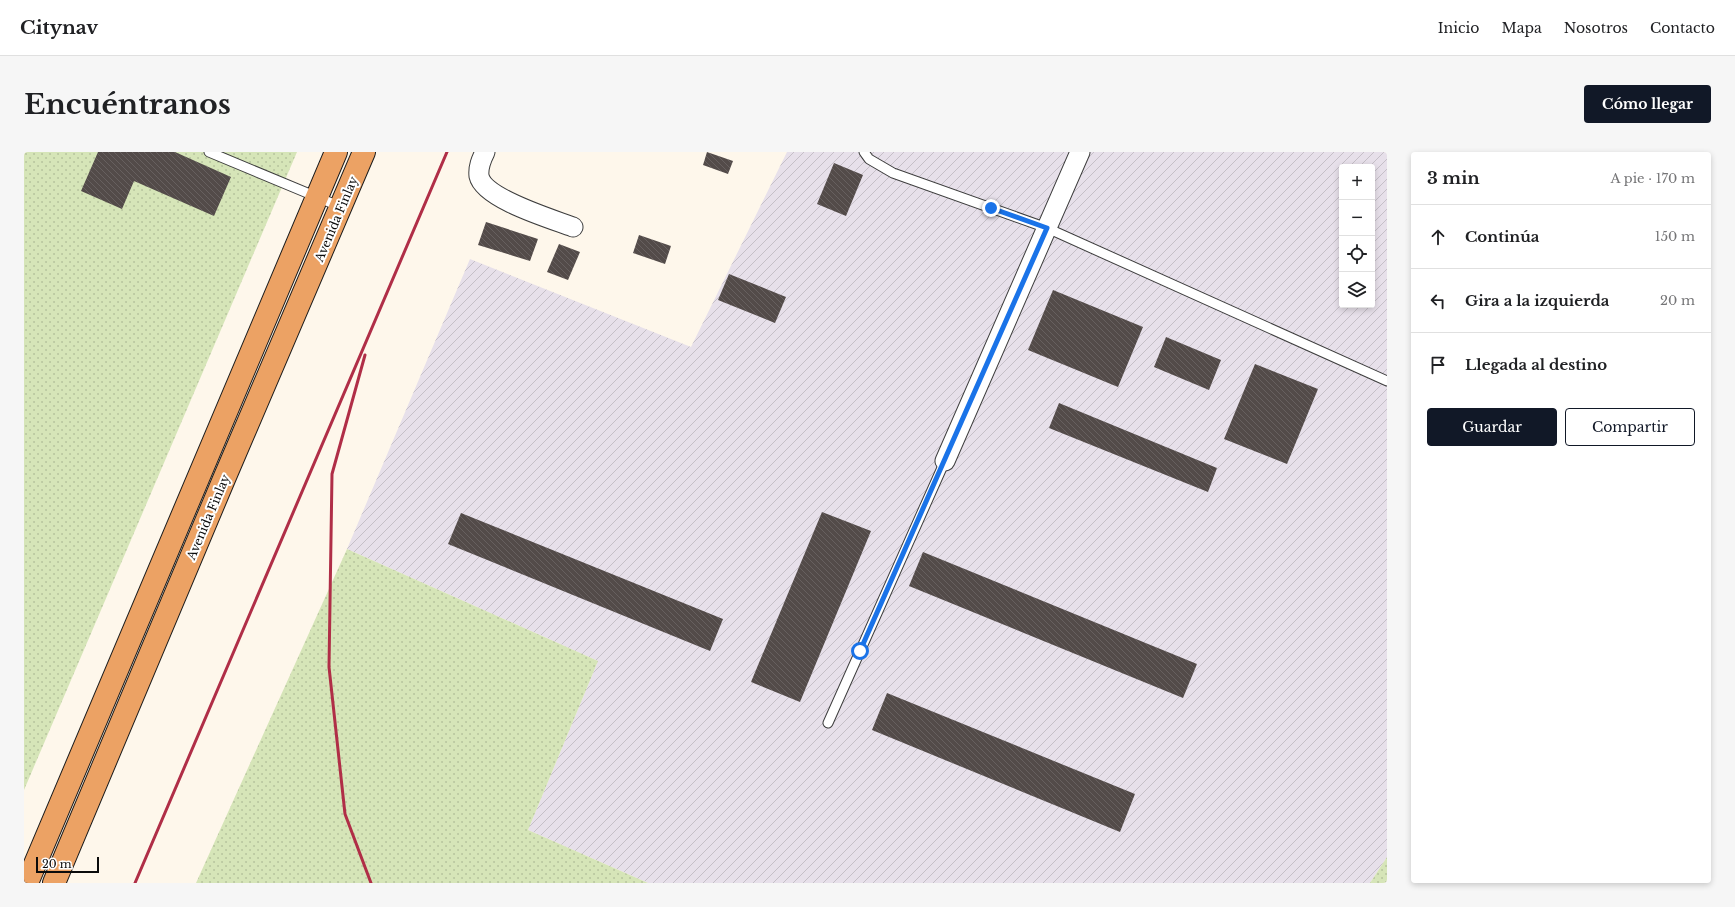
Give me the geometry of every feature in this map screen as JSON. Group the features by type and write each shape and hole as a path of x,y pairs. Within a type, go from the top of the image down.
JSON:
{"highway":[{"name":"Avenida Finlay","path":"27,883 336,152"},
{"name":"Avenida Finlay","path":"54,883 364,152"}],"street":[{"path":"484,152 479,165 479,177 488,189 508,203 573,227"},
{"path":"945,461 1080,152"}],"lane":[{"path":"209,152 341,207"},
{"path":"864,152 869,159 893,173 1047,228 1387,381"},
{"path":"828,723 945,461"}],"shaded area":[{"path":"787,152 1387,152 1387,857 1370,883 648,883 528,830 598,661 347,549 470,259 691,347"}],"green space":[{"path":"24,152 297,152 24,790"},
{"path":"347,549 598,661 528,830 648,883 196,883"},
{"path":"1387,857 1387,883 1370,883"}],"building":[{"path":"98,152 175,152 231,177 214,216 134,181 122,209 81,191"},
{"path":"707,152 733,161 728,174 703,165"},
{"path":"834,163 863,175 846,216 817,204"},
{"path":"486,222 538,239 530,261 478,245"},
{"path":"639,235 671,246 665,264 633,253"},
{"path":"559,244 580,252 568,280 547,272"},
{"path":"729,274 786,297 775,323 718,300"},
{"path":"1053,290 1143,327 1118,387 1028,350"},
{"path":"1166,337 1221,360 1209,390 1154,367"},
{"path":"1255,364 1318,389 1287,464 1224,439"},
{"path":"1059,403 1217,468 1208,492 1049,428"},
{"path":"822,512 871,531 800,702 751,682"},
{"path":"461,513 723,619 710,651 448,544"},
{"path":"923,552 1197,664 1183,698 909,586"},
{"path":"887,693 1135,794 1120,832 872,730"}],"railway":[{"path":"135,883 447,152"},
{"path":"365,355 332,474 329,667 345,814 371,883"}],"route":[{"path":"860,651 1047,228 991,208"}]}
